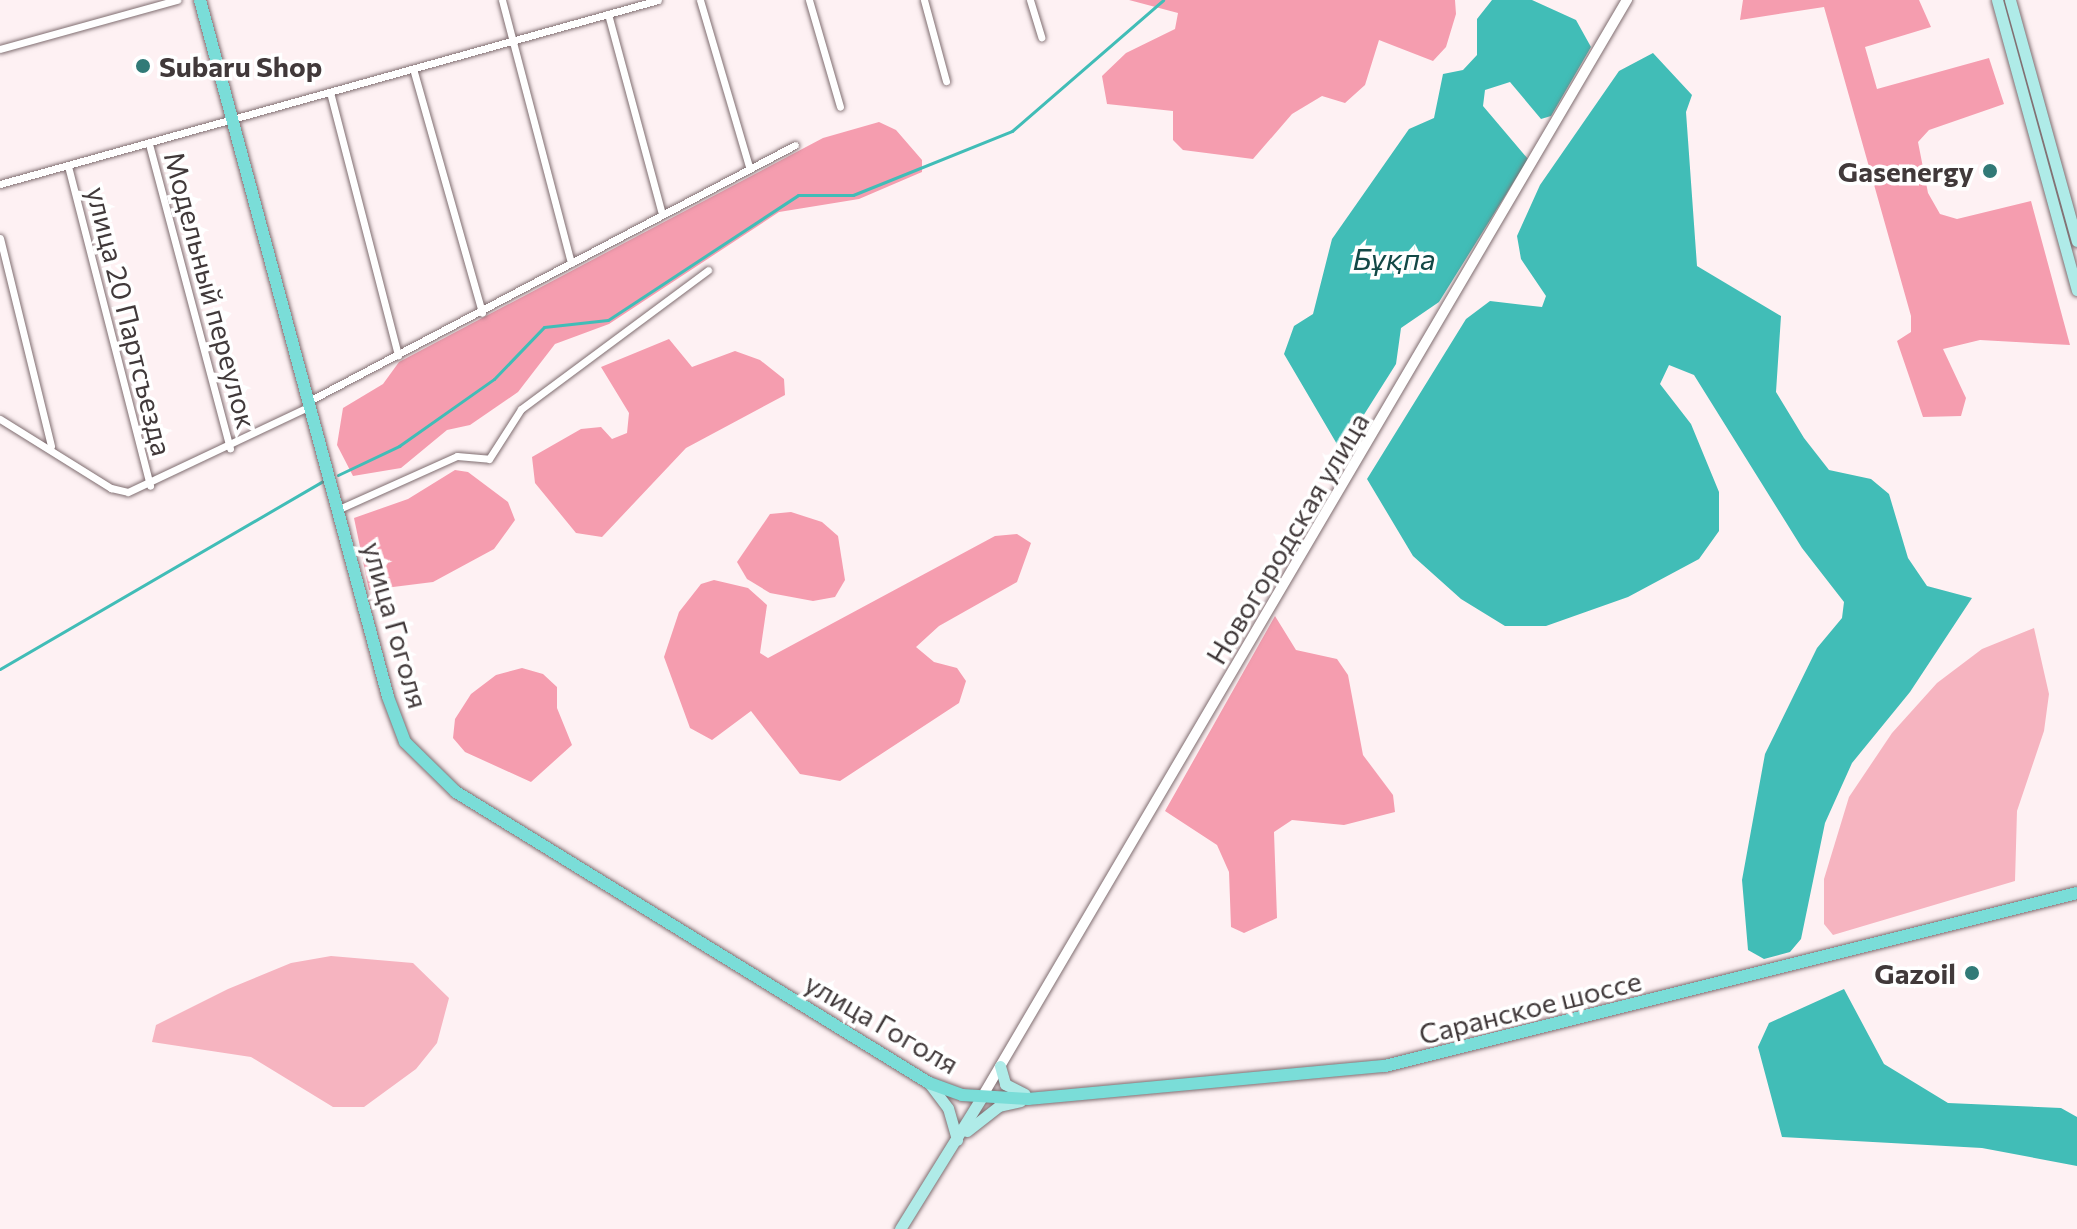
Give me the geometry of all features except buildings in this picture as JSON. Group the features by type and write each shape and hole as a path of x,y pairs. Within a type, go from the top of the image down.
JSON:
{"highway":[{"name":"улица Гоголя","path":"200,0 235,120 388,697 405,742 425,766 456,792 929,1083 982,1097"},
{"name":"Саранское шоссе","path":"982,1097 1028,1099 1385,1066 2077,893"}],"main road":[{"path":"1997,0 2077,290"},
{"path":"2010,0 2077,241"},
{"path":"1000,1066 1013,1093 1045,1097"},
{"path":"929,1083 948,1108 957,1140"},
{"path":"900,1229 982,1097"},
{"path":"957,1140 999,1106 1028,1099"}],"street":[{"path":"0,49 177,0"},
{"path":"502,0 571,263"},
{"path":"0,184 331,96 658,0"},
{"path":"700,0 749,167"},
{"path":"809,0 840,107"},
{"path":"924,0 946,81"},
{"path":"1030,0 1041,37"},
{"name":"Новогородская улица","path":"982,1097 1627,0"},
{"path":"608,14 661,211"},
{"path":"414,72 482,313"},
{"path":"331,96 398,355"},
{"name":"Модельный переулок","path":"149,144 230,448"},
{"path":"0,419 51,446 111,488 150,486 230,448 398,355 482,313 661,211 795,145"},
{"name":"улица 20 Партсъезда","path":"68,166 150,486"},
{"path":"0,238 51,446"},
{"path":"339,509 457,456 489,459 521,409 708,270"}],"shaded area":[{"path":"1129,0 1455,0 1456,14 1446,47 1433,61 1379,40 1365,85 1345,103 1322,96 1292,114 1253,159 1183,150 1173,140 1173,111 1107,104 1102,76 1126,53 1175,29 1178,13"},
{"path":"1743,0 1919,0 1931,27 1865,47 1877,89 1989,58 2004,104 1929,130 1918,142 1928,193 1940,214 1957,219 2031,201 2070,345 1980,340 1943,349 1966,398 1961,416 1923,417 1897,341 1911,332 1911,316 1824,7 1740,20"},
{"path":"879,122 896,130 922,160 922,172 859,199 779,212 609,324 555,344 518,392 470,425 447,430 401,468 353,476 337,445 343,408 383,384 399,362 823,138"},
{"path":"669,339 692,367 735,351 760,360 784,379 785,395 686,448 602,537 576,533 535,483 532,457 581,429 601,427 612,439 627,433 629,413 601,367"},
{"path":"455,470 468,472 508,502 515,520 494,549 433,582 369,590 354,518 408,499"},
{"path":"791,512 822,522 838,536 845,580 835,597 813,601 770,593 747,579 737,562 770,514"},
{"path":"1017,534 1031,543 1017,582 939,626 916,647 934,662 957,668 966,681 959,703 840,781 800,774 751,711 712,740 690,728 664,657 679,612 701,584 714,580 748,588 767,605 760,653 768,658 995,536"},
{"path":"1275,616 1296,650 1337,659 1348,675 1363,755 1393,795 1395,812 1344,825 1292,820 1274,832 1277,918 1244,933 1231,927 1229,872 1217,845 1165,811"},
{"path":"2034,628 2049,694 2044,731 2017,811 2015,881 1833,935 1824,924 1824,879 1849,797 1892,733 1937,683 1982,649"},
{"path":"522,668 543,674 557,687 557,708 572,745 531,782 465,752 453,738 455,719 471,694 496,675"},
{"path":"331,956 413,963 449,998 437,1043 416,1069 364,1107 333,1107 251,1057 152,1042 156,1025 228,989 291,963"}],"water":[{"name":"Бұқпа","path":"1492,0 1532,0 1576,20 1591,47 1551,116 1541,119 1510,82 1485,90 1483,106 1528,159 1439,302 1401,328 1396,364 1341,451 1284,354 1294,326 1313,314 1332,239 1409,129 1434,118 1443,74 1463,70 1477,55 1477,19"},
{"path":"1653,53 1692,95 1686,112 1697,266 1781,316 1776,392 1804,438 1829,470 1871,479 1889,494 1908,558 1927,586 1972,598 1910,692 1852,763 1825,823 1801,939 1790,952 1764,959 1748,950 1742,880 1765,754 1817,648 1842,618 1844,602 1802,548 1694,375 1669,365 1660,384 1691,424 1719,492 1719,531 1699,559 1628,597 1546,626 1505,626 1461,599 1413,556 1367,479 1466,319 1490,301 1542,307 1546,296 1521,259 1517,236 1540,185 1619,71"},
{"path":"1844,989 1884,1064 1948,1103 2061,1108 2077,1117 2077,1166 1982,1148 1782,1137 1758,1047 1769,1023"}],"waterway":[{"path":"338,475 399,446 494,379 544,327 608,320 798,195 853,195 1012,131 1163,0"},
{"path":"0,669 323,481"}],"place":[{"name":"Subaru Shop","path":"143,66"},
{"name":"Gasenergy","path":"1990,171"},
{"name":"Gazoil","path":"1972,973"}]}
